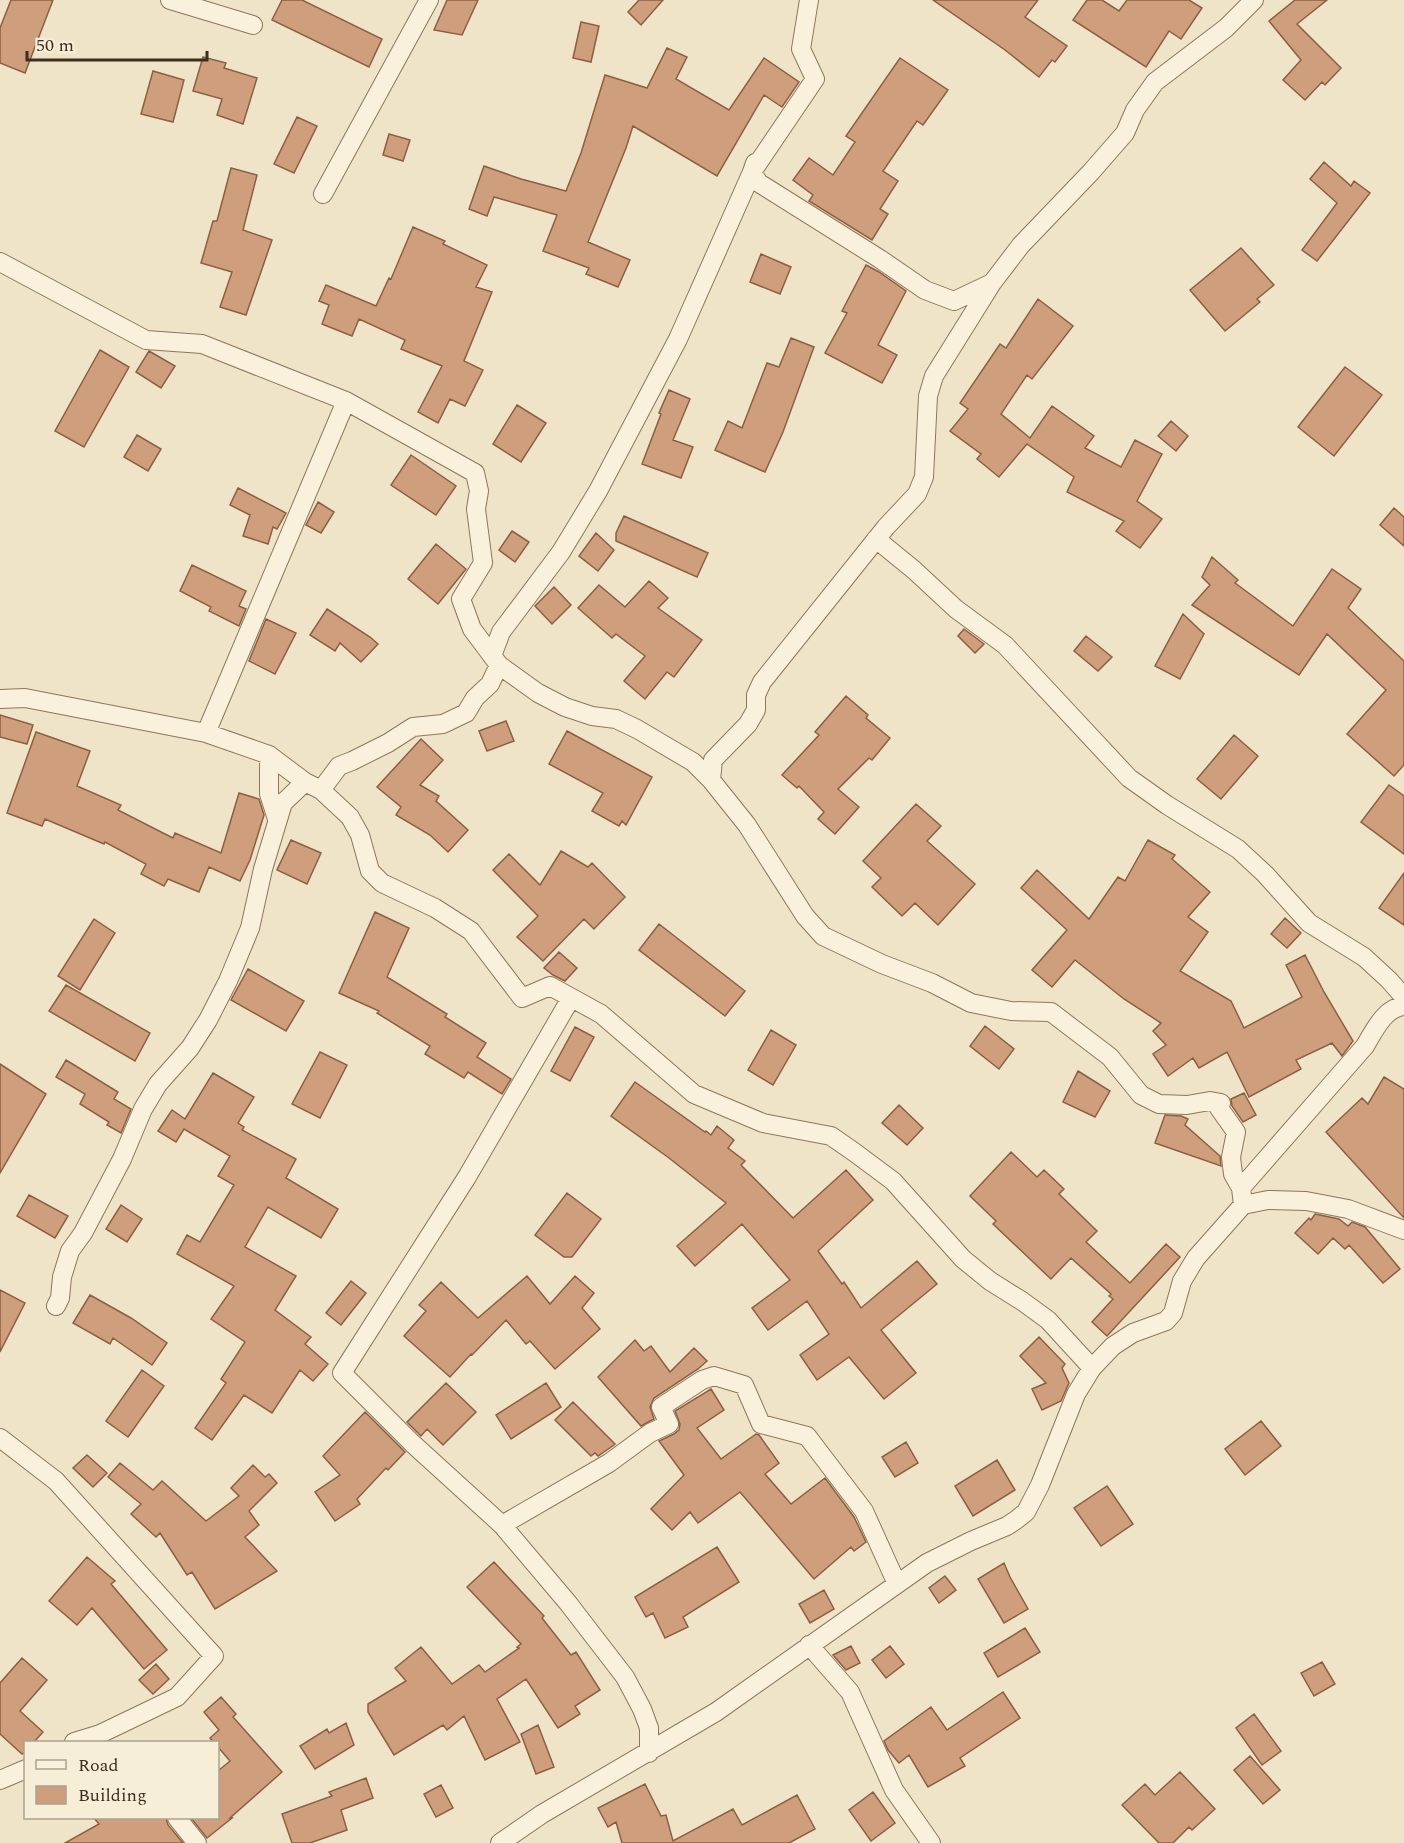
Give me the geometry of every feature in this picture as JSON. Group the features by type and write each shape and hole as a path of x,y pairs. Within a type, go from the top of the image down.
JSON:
{"street":[{"path":"170,0 253,25"},
{"path":"322,194 429,0"},
{"path":"752,172 815,79 801,49 809,0"},
{"path":"711,780 713,760 748,724 756,710 756,694 762,682 876,539 917,495 924,477 928,396 934,376 992,283 1021,245 1125,133 1135,110 1155,82 1226,28 1254,0"},
{"path":"57,1306 62,1277 70,1251 83,1233 122,1159 143,1109 158,1084 208,1020 228,981 250,928 263,869 283,803 313,786 339,766 388,743 413,727 443,724 466,713 475,698 490,684 501,632 561,552 598,491 678,339 752,172 765,135"},
{"path":"752,172 759,183 925,290 954,301 992,283"},
{"path":"0,262 146,340 202,344 346,401 475,473 479,491 476,509 483,563 461,599 472,629 496,661 538,693 565,707 592,716 616,719 638,729 693,762 711,780 747,825 805,916 823,936 882,964 932,983 971,1003 1011,1011 1051,1012 1110,1057 1141,1095 1159,1104 1187,1105 1209,1101 1221,1102 1219,1108 1236,1132 1231,1157 1233,1174 1242,1197"},
{"path":"954,301 963,327"},
{"path":"206,733 346,401"},
{"path":"876,539 956,609 1005,645 1129,778 1167,805 1238,849 1265,874 1309,923 1364,957 1404,997"},
{"path":"490,684 538,693"},
{"path":"0,699 25,698 206,733 269,755 313,786 350,817 360,835 370,871 382,883 435,908 471,932 522,998 550,986 601,1014 694,1094 763,1123 831,1136 893,1181 963,1259 990,1281 1048,1320 1092,1368"},
{"path":"269,755 269,794 277,819"},
{"path":"693,762 713,760"},
{"path":"570,998 467,1177 342,1372 413,1444 502,1525 568,1603 625,1677 650,1728 648,1753"},
{"path":"500,1843 542,1814 716,1712 927,1563 1007,1526 1026,1512 1040,1485 1076,1394 1092,1368 1113,1346 1133,1333 1166,1321 1170,1317 1182,1281 1196,1258 1242,1197 1365,1046 1381,1020 1391,1010 1400,1005 1404,1006"},
{"path":"1242,1197 1306,1201 1348,1209 1404,1230"},
{"path":"502,1525 609,1463 650,1433 669,1424 661,1407 702,1380 714,1376 744,1385 761,1424 807,1436 864,1511 897,1584"},
{"path":"0,1438 56,1481 214,1656 177,1697 107,1738 87,1741"},
{"path":"809,1645 850,1692 894,1790 930,1843"},
{"path":"0,1780 24,1770"},
{"path":"178,1819 197,1843"}],"building":[{"path":"11,0 53,0 25,73 0,63 0,28"},
{"path":"282,0 302,0 382,39 369,67 272,20"},
{"path":"447,0 478,0 462,35 434,30"},
{"path":"639,0 663,0 641,25 628,12"},
{"path":"933,0 1038,0 1025,17 1067,46 1055,62 1052,60 1039,77 1005,50"},
{"path":"1087,0 1102,0 1119,11 1127,0 1189,0 1202,8 1181,39 1169,31 1146,67 1073,20"},
{"path":"1295,0 1327,0 1297,24 1341,68 1325,85 1322,82 1305,100 1283,80 1301,60 1269,21"},
{"path":"581,22 599,26 591,62 573,58"},
{"path":"667,48 687,57 676,79 729,110 764,58 799,82 782,107 764,95 717,176 633,126 588,242 630,260 618,287 586,274 589,268 543,251 557,215 494,197 487,216 469,209 484,166 566,191 581,153 605,75 647,88"},
{"path":"203,57 226,63 224,68 257,78 243,124 217,115 222,99 193,91"},
{"path":"900,58 948,90 923,125 917,121 883,171 898,181 880,209 888,214 872,240 809,201 813,195 793,180 809,158 833,175 855,142 846,136"},
{"path":"153,71 184,80 173,122 141,114"},
{"path":"297,117 317,126 294,173 274,164"},
{"path":"389,134 410,140 403,161 383,155"},
{"path":"1324,162 1351,186 1354,181 1370,193 1317,261 1302,250 1337,203 1310,179"},
{"path":"231,168 257,175 243,230 272,240 246,315 220,307 232,272 201,263 213,221 217,221"},
{"path":"413,227 445,241 443,244 487,265 476,287 492,292 464,361 483,370 465,406 450,399 438,423 418,412 442,366 401,349 405,340 359,319 352,336 322,324 329,305 319,301 326,285 376,306 389,278 391,279"},
{"path":"1241,248 1274,285 1257,299 1260,302 1225,331 1190,290"},
{"path":"761,254 791,267 780,294 750,282"},
{"path":"866,265 906,291 878,345 897,355 882,383 825,353 847,313 842,311"},
{"path":"1038,299 1073,326 1032,379 1027,375 1001,414 1030,438 1052,406 1094,436 1085,448 1121,467 1135,440 1162,454 1137,501 1162,519 1140,548 1116,531 1124,521 1067,492 1074,477 1027,444 999,477 977,459 981,454 950,431 968,409 960,403 1000,344 1006,348"},
{"path":"791,338 814,347 783,432 765,472 715,450 728,421 742,428 767,363 779,367"},
{"path":"100,350 129,367 84,447 55,431"},
{"path":"149,351 175,366 161,388 136,372"},
{"path":"1345,367 1382,395 1334,456 1298,427"},
{"path":"669,390 690,399 673,440 693,447 681,478 642,464"},
{"path":"517,405 546,423 521,462 493,444"},
{"path":"1171,421 1188,436 1176,451 1158,436"},
{"path":"137,435 161,449 148,471 124,457"},
{"path":"411,455 456,486 436,515 391,485"},
{"path":"238,488 286,513 277,529 273,527 268,544 243,536 250,515 230,505"},
{"path":"318,502 334,512 321,533 306,525"},
{"path":"1394,508 1404,517 1404,546 1380,525"},
{"path":"624,516 708,553 697,577 616,541 616,533"},
{"path":"512,531 529,542 515,562 499,550"},
{"path":"596,533 614,550 598,571 579,556"},
{"path":"436,544 466,569 438,604 408,579"},
{"path":"1212,557 1238,580 1235,583 1293,626 1332,569 1361,589 1348,608 1404,661 1404,765 1394,776 1347,734 1386,690 1327,634 1299,675 1192,605 1210,585 1202,577"},
{"path":"192,565 246,591 239,606 246,609 239,626 209,611 211,607 180,591"},
{"path":"649,581 668,598 658,608 702,640 674,677 667,672 645,699 624,681 645,656 616,634 612,638 578,608 599,585 625,607"},
{"path":"554,587 571,605 552,624 535,606"},
{"path":"327,609 378,644 361,662 340,643 335,651 310,635"},
{"path":"1183,614 1204,634 1180,679 1155,666"},
{"path":"266,619 296,633 275,674 249,661"},
{"path":"964,629 984,644 975,653 958,636"},
{"path":"1086,636 1112,657 1098,671 1074,651"},
{"path":"846,696 868,715 866,718 890,738 872,760 869,758 838,789 859,807 835,834 818,819 824,812 799,786 797,788 782,775 819,735 815,732"},
{"path":"0,715 33,725 27,744 0,737"},
{"path":"506,721 514,741 487,751 479,731"},
{"path":"567,731 652,777 626,825 622,821 619,826 592,811 603,793 549,764"},
{"path":"36,732 90,751 77,786 121,805 118,810 173,838 175,833 221,853 239,793 259,799 264,815 250,860 240,881 209,867 199,892 168,879 164,886 141,874 146,864 105,842 104,844 45,819 42,826 7,813"},
{"path":"1234,735 1258,756 1221,799 1197,779"},
{"path":"421,739 443,760 420,785 439,796 436,801 468,830 448,852 430,835 396,815 401,807 377,787"},
{"path":"1389,785 1404,796 1404,854 1361,822"},
{"path":"916,804 941,826 927,841 975,884 938,925 915,903 902,916 872,887 881,878 863,861"},
{"path":"291,840 321,853 307,884 277,870"},
{"path":"1148,840 1175,855 1172,859 1210,892 1188,917 1208,932 1180,971 1231,1001 1244,1028 1302,997 1286,965 1305,955 1353,1041 1342,1056 1332,1043 1296,1060 1301,1069 1249,1097 1227,1052 1199,1068 1193,1058 1168,1076 1153,1054 1166,1045 1153,1031 1161,1023 1124,999 1075,960 1052,987 1032,970 1067,930 1021,888 1037,870 1089,919 1118,877 1125,881"},
{"path":"561,851 588,867 592,863 625,897 594,929 584,919 543,961 517,937 538,916 493,870 509,854 540,885"},
{"path":"1404,873 1404,925 1379,908"},
{"path":"375,912 409,928 387,977 447,1014 445,1017 486,1043 477,1057 511,1079 502,1094 468,1072 464,1078 425,1054 430,1046 377,1013 379,1011 339,993"},
{"path":"1285,918 1301,933 1287,948 1271,934"},
{"path":"94,919 115,933 80,990 58,976"},
{"path":"659,924 745,991 725,1016 639,950"},
{"path":"559,952 577,968 565,981 544,968"},
{"path":"248,969 304,1001 286,1031 231,1000"},
{"path":"66,985 150,1033 135,1061 49,1011"},
{"path":"985,1026 1014,1049 999,1069 970,1046"},
{"path":"575,1027 594,1037 570,1081 551,1071"},
{"path":"771,1030 796,1045 773,1085 748,1070"},
{"path":"320,1052 347,1065 320,1118 292,1104"},
{"path":"66,1060 118,1092 114,1099 131,1109 121,1133 107,1125 109,1122 80,1104 85,1094 56,1077"},
{"path":"0,1064 46,1094 0,1173"},
{"path":"1078,1071 1110,1091 1095,1117 1063,1102"},
{"path":"213,1073 254,1097 238,1123 244,1127 242,1130 296,1159 286,1178 338,1209 321,1238 268,1207 245,1247 296,1276 275,1310 311,1337 305,1344 328,1364 313,1381 300,1370 272,1413 244,1395 212,1440 195,1428 226,1383 221,1379 245,1342 211,1319 234,1286 177,1254 187,1235 200,1242 234,1185 218,1176 230,1156 184,1129 176,1142 158,1131 172,1110 185,1119"},
{"path":"1384,1077 1404,1089 1404,1218 1326,1132 1362,1098 1368,1104"},
{"path":"635,1082 705,1132 711,1135 717,1126 734,1140 728,1148 745,1161 741,1165 793,1218 846,1170 873,1200 818,1251 842,1284 844,1282 861,1308 917,1261 937,1284 881,1330 916,1373 884,1399 849,1357 817,1380 800,1355 829,1334 807,1301 768,1330 752,1308 790,1280 742,1224 695,1266 677,1246 726,1203 611,1116"},
{"path":"1244,1093 1256,1115 1243,1122 1232,1106 1231,1099"},
{"path":"899,1105 923,1128 907,1145 882,1123"},
{"path":"1165,1115 1188,1119 1185,1125 1220,1156 1221,1166 1155,1143"},
{"path":"1011,1152 1037,1177 1044,1170 1064,1189 1059,1194 1097,1231 1086,1242 1130,1283 1166,1244 1180,1257 1107,1336 1092,1322 1113,1299 1109,1296 1111,1294 1071,1258 1051,1279 993,1224 996,1221 970,1196"},
{"path":"567,1193 601,1219 572,1257 564,1257 535,1235"},
{"path":"29,1195 68,1216 55,1238 17,1216"},
{"path":"121,1205 142,1219 127,1242 106,1229"},
{"path":"1315,1214 1339,1219 1348,1226 1352,1222 1365,1227 1400,1269 1383,1283 1349,1245 1345,1249 1333,1238 1318,1254 1295,1233"},
{"path":"527,1276 550,1304 575,1276 594,1293 582,1308 600,1329 555,1369 530,1341 526,1344 506,1320 450,1377 404,1336 426,1311 419,1305 441,1282 478,1318"},
{"path":"351,1281 366,1293 341,1325 326,1313"},
{"path":"0,1290 25,1303 0,1352"},
{"path":"90,1295 131,1318 167,1343 152,1365 113,1338 110,1344 73,1323"},
{"path":"1039,1337 1065,1364 1062,1368 1069,1383 1061,1401 1042,1410 1032,1389 1046,1383 1020,1356"},
{"path":"635,1340 644,1351 651,1346 670,1372 694,1348 707,1361 654,1398 650,1407 654,1419 641,1426 598,1377"},
{"path":"142,1370 164,1386 128,1437 106,1421"},
{"path":"446,1383 476,1412 443,1445 427,1429 421,1436 407,1422"},
{"path":"546,1383 561,1407 511,1439 496,1415"},
{"path":"711,1389 724,1410 697,1428 721,1459 756,1434 759,1435 779,1463 765,1474 791,1504 825,1478 854,1517 866,1542 854,1551 851,1547 814,1579 740,1492 698,1523 690,1512 672,1530 651,1509 684,1475 659,1441 679,1430 680,1424 675,1411"},
{"path":"573,1402 615,1444 598,1456 595,1453 591,1456 555,1420"},
{"path":"365,1412 405,1452 388,1470 386,1468 357,1499 360,1504 335,1521 315,1492 340,1475 323,1456"},
{"path":"1261,1421 1281,1446 1245,1475 1225,1449"},
{"path":"906,1442 918,1463 895,1477 882,1457"},
{"path":"87,1455 107,1473 93,1487 73,1468"},
{"path":"997,1460 1015,1490 973,1516 955,1486"},
{"path":"120,1463 153,1490 162,1481 206,1521 239,1496 231,1488 253,1465 265,1477 269,1474 277,1483 249,1511 259,1525 245,1537 277,1571 215,1609 192,1572 187,1575 160,1533 156,1537 131,1514 141,1504 108,1477"},
{"path":"1107,1486 1133,1524 1101,1546 1074,1508"},
{"path":"717,1547 739,1582 683,1617 688,1627 665,1638 653,1613 646,1617 635,1597"},
{"path":"87,1557 115,1581 111,1584 167,1650 144,1669 92,1608 77,1625 49,1601"},
{"path":"494,1562 544,1616 542,1618 571,1655 576,1652 600,1690 575,1706 580,1714 558,1728 526,1679 497,1699 520,1742 485,1760 464,1716 447,1730 443,1725 394,1755 368,1712 368,1704 406,1681 395,1668 421,1647 452,1684 479,1665 485,1672 519,1648 517,1647 521,1644 467,1587"},
{"path":"1004,1563 1028,1609 1004,1623 978,1579"},
{"path":"945,1576 956,1590 939,1603 929,1588"},
{"path":"824,1590 834,1609 810,1623 799,1604"},
{"path":"1025,1628 1040,1652 998,1677 984,1653"},
{"path":"851,1646 860,1663 846,1670 833,1655"},
{"path":"890,1646 904,1664 886,1678 872,1660"},
{"path":"22,1658 47,1680 20,1711 43,1732 35,1741 24,1741 22,1754 0,1734 0,1683"},
{"path":"1322,1662 1335,1684 1314,1696 1301,1673"},
{"path":"156,1664 169,1679 153,1694 139,1680"},
{"path":"1003,1692 1020,1718 960,1758 965,1766 928,1787 909,1755 899,1763 888,1750 884,1741 931,1707 947,1730"},
{"path":"221,1697 236,1714 233,1717 282,1772 207,1838 192,1819 219,1819 219,1770 230,1761 219,1748 219,1741 212,1741 210,1738 219,1730 204,1712"},
{"path":"1254,1714 1281,1751 1262,1765 1236,1728"},
{"path":"346,1723 354,1745 315,1769 300,1746 327,1729 329,1733"},
{"path":"538,1725 554,1767 536,1774 521,1734"},
{"path":"1250,1756 1280,1790 1263,1804 1234,1770"},
{"path":"1180,1772 1215,1809 1192,1830 1189,1827 1173,1843 1159,1843 1122,1805 1145,1784 1155,1795"},
{"path":"366,1778 373,1798 341,1810 347,1830 310,1843 292,1843 282,1814 332,1796 329,1792"},
{"path":"645,1784 661,1816 666,1815 673,1841 733,1809 742,1825 797,1795 815,1829 789,1843 622,1843 616,1822 608,1827 598,1808"},
{"path":"441,1785 453,1808 436,1817 424,1794"},
{"path":"873,1792 895,1823 871,1841 849,1810"},
{"path":"95,1819 166,1819 168,1825 183,1843 65,1843 99,1824"}]}
